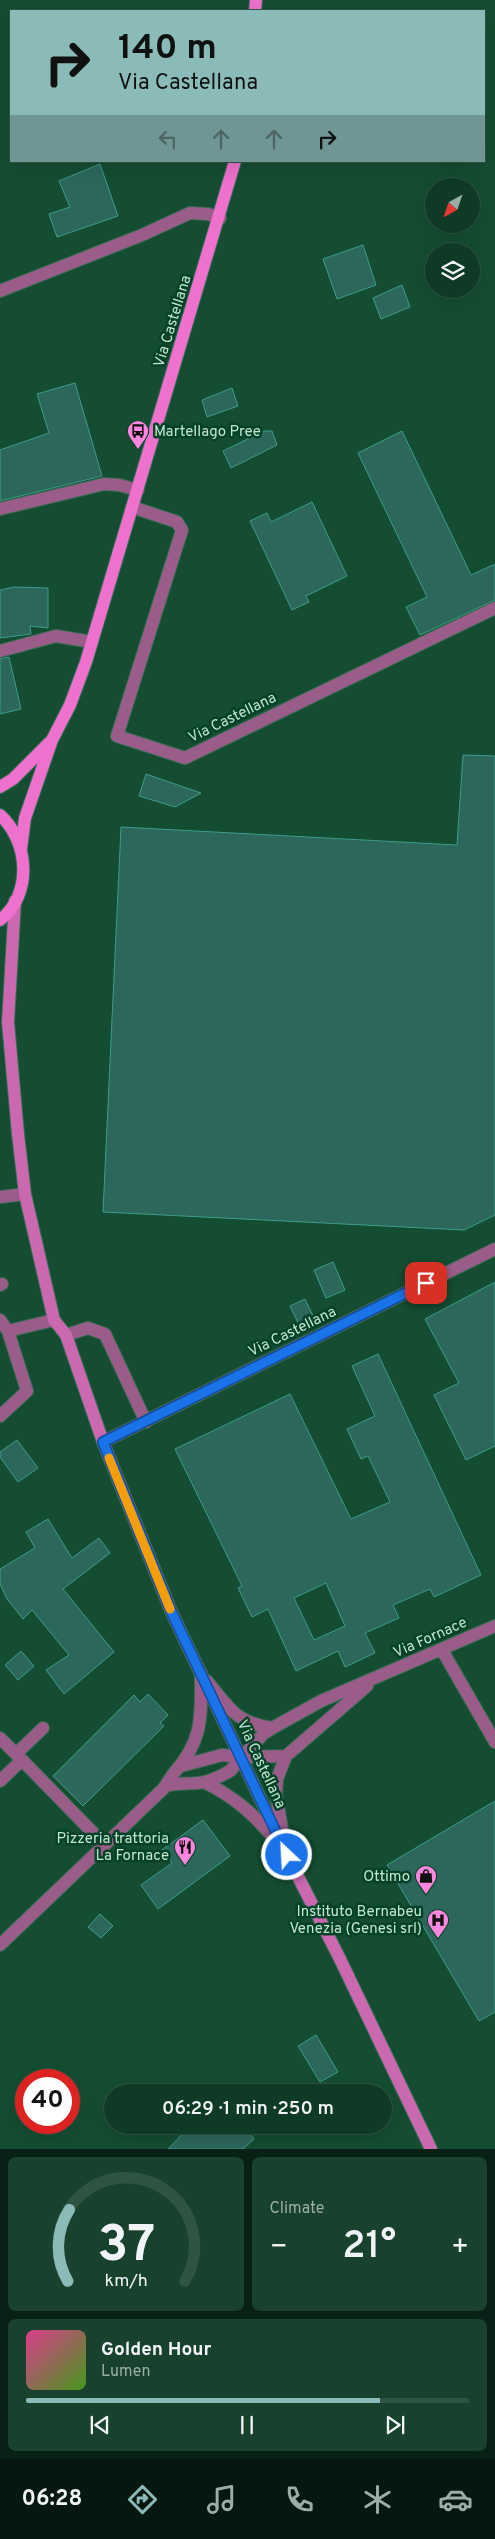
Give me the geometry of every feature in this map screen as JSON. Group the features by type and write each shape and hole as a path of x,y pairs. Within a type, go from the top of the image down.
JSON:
{"main road":[{"name":"Via Castellana","path":"21,849 25,818 52,740 80,682 236,162"},
{"name":"Via Castellana","path":"0,787 13,779 52,740"},
{"path":"0,815 13,830 21,849 23,872 16,901 0,920"}],"street":[{"path":"0,291 142,235 190,213 208,214 220,218"},
{"path":"0,509 104,484 119,485 138,490"},
{"name":"Via Castellana","path":"132,507 177,522 182,530 117,736 185,758 495,608"},
{"path":"0,651 56,636 92,642"},
{"name":"Via Castellana","path":"16,901 8,1022 25,1194 54,1320 66,1335 103,1442 171,1611 287,1855 340,1959 432,2149"},
{"name":"Via Castellana","path":"0,1003 8,1022"},
{"path":"0,1197 25,1194"},
{"name":"Via Castellana","path":"103,1442 495,1249"},
{"path":"0,1320 8,1331 27,1391 0,1416"},
{"path":"8,1331 54,1320"},
{"path":"66,1335 88,1328 105,1334 146,1422"},
{"name":"Via Fornace","path":"204,1782 230,1771 263,1734 321,1701 495,1626"},
{"path":"442,1650 495,1742"},
{"path":"201,1674 236,1716 246,1722 272,1728"},
{"path":"0,1945 165,1786 181,1766 193,1749 199,1729 201,1674"},
{"name":"Via Fornace","path":"287,1855 279,1822 276,1794 277,1779 286,1756 377,1677"},
{"path":"0,1781 43,1728"},
{"path":"0,1738 105,1845"},
{"path":"181,1766 216,1756 286,1756"},
{"path":"165,1786 177,1782 204,1782 237,1800 264,1825 287,1855"}],"building":[{"path":"100,164 118,216 57,237 49,214 70,207 59,181"},
{"path":"363,245 376,285 337,299 323,259"},
{"path":"402,285 410,307 381,319 373,298"},
{"path":"75,383 102,476 0,501 0,450 49,433 37,394"},
{"path":"232,388 238,406 207,417 202,400"},
{"path":"264,431 272,431 277,445 231,468 223,451"},
{"path":"402,431 471,575 495,564 495,600 420,635 406,607 427,597 358,453"},
{"path":"312,502 347,576 306,596 309,602 292,610 250,521 267,513 271,522"},
{"path":"14,587 48,588 48,628 30,626 31,634 0,638 0,590"},
{"path":"9,657 21,709 0,714 0,659"},
{"path":"463,755 495,756 495,1215 464,1230 103,1212 121,827 457,845"},
{"path":"146,774 201,793 175,807 139,796"},
{"path":"333,1262 345,1290 326,1298 314,1270"},
{"path":"495,1282 495,1446 466,1460 434,1395 459,1383 425,1319"},
{"path":"305,1299 315,1320 300,1327 290,1306"},
{"path":"378,1354 481,1575 434,1597 430,1589 393,1605 399,1618 365,1633 375,1653 345,1667 338,1651 296,1671 268,1609 252,1617 238,1588 242,1586 175,1449 290,1394 351,1519 390,1502 368,1456 361,1459 347,1429 375,1416 352,1366","holes":["326,1583 345,1626 314,1640 294,1598"]},
{"path":"17,1440 38,1468 18,1482 0,1457 0,1452"},
{"path":"48,1519 72,1558 99,1538 110,1553 63,1589 114,1652 64,1694 46,1670 69,1655 32,1610 23,1619 7,1599 0,1584 0,1569 35,1548 26,1532"},
{"path":"21,1651 34,1666 18,1680 5,1665"},
{"path":"148,1694 168,1715 160,1723 164,1726 83,1806 53,1776 134,1695 140,1702"},
{"path":"495,1801 495,2012 479,2021 387,1865"},
{"path":"203,1820 230,1856 158,1909 141,1885 172,1863 162,1850"},
{"path":"100,1914 113,1926 101,1938 88,1927"},
{"path":"316,2035 338,2072 320,2082 298,2046"},
{"path":"182,2134 250,2134 254,2139 243,2149 168,2149"}],"slow traffic":[{"path":"109,1458 170,1609"}],"place":[{"name":"Martellago Pree","path":"138,450"},
{"name":"Pizzeria trattoria La Fornace","path":"185,1866"},
{"name":"Ottimo","path":"426,1895"},
{"name":"Instituto Bernabeu Venezia (Genesi srl)","path":"438,1939"}],"route":[{"path":"287,1855 171,1611 103,1442 426,1283"}]}
